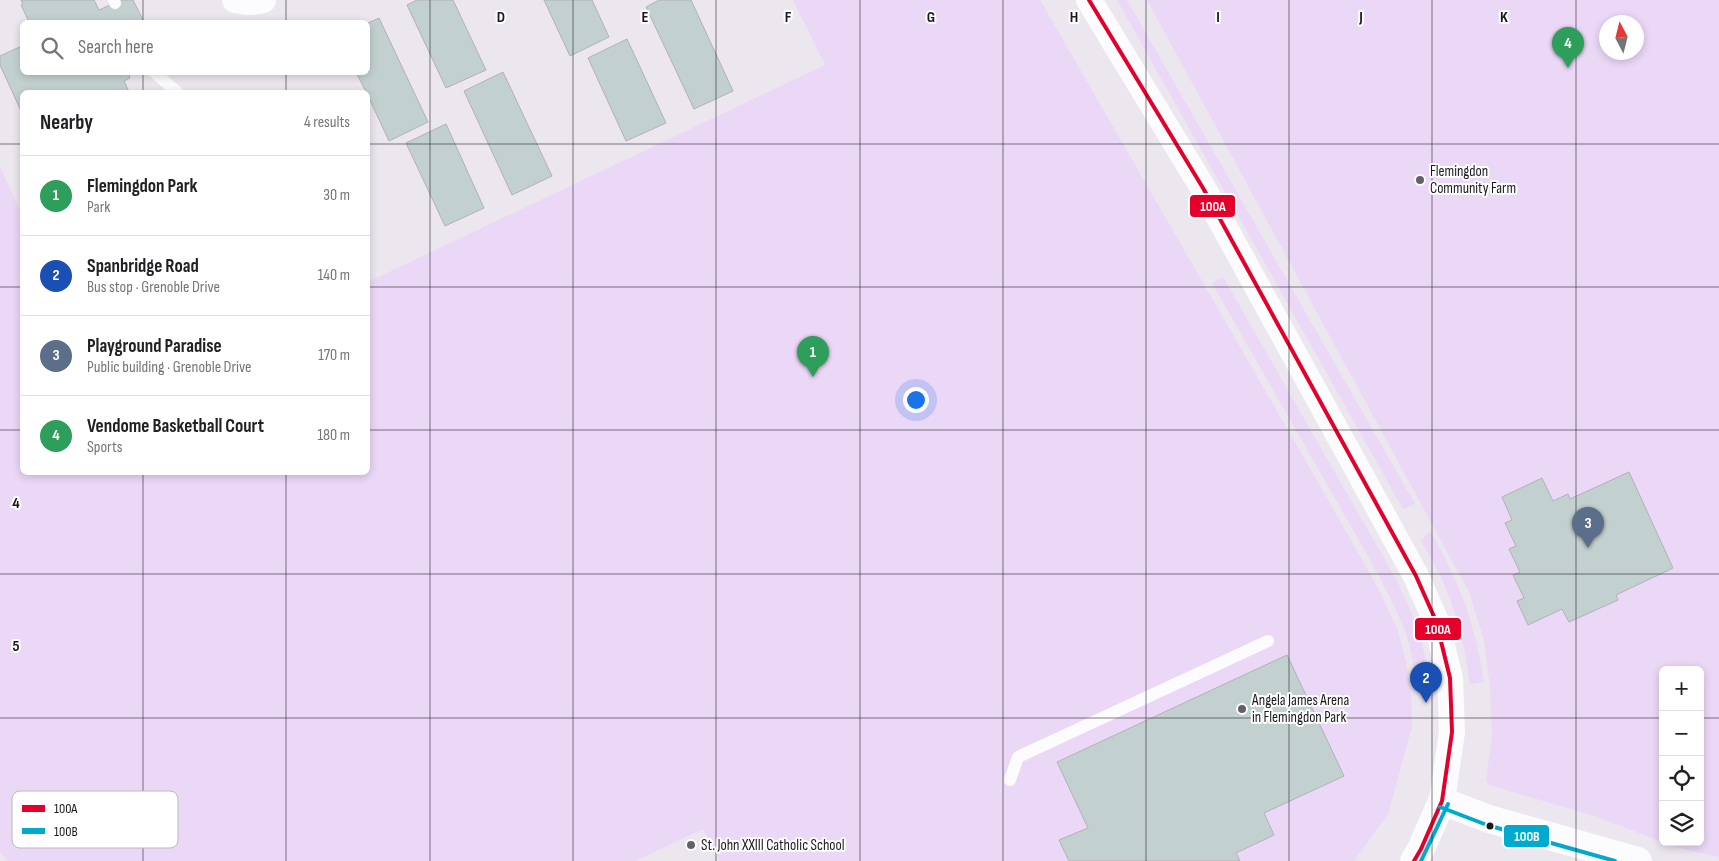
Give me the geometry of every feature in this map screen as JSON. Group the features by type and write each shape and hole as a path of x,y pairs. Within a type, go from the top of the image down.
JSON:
{"street":[{"path":"235,0 244,2 263,0"},
{"path":"1089,0 1203,188 1412,568 1436,621 1450,678 1452,732 1442,801 1414,861"},
{"path":"1442,801 1489,818 1638,861"}],"lane":[{"path":"157,75 174,90"},
{"path":"1010,780 1018,757 1268,641"}],"shaded area":[{"path":"793,0 1040,0 1378,588 1398,631 1411,692 1412,727 1388,814 1354,861 720,861 703,829 635,861 8,861 0,852 0,167 20,211 20,475 370,475 370,281 825,65"},
{"path":"1117,0 1127,0 1415,504 1403,509"},
{"path":"1147,0 1719,0 1719,857 1672,846 1704,846 1704,666 1659,666 1659,841 1595,816 1489,785 1486,781 1492,735 1490,688 1484,640 1469,592"},
{"path":"1223,277 1397,581 1418,627 1427,665 1429,693 1418,694 1407,637 1382,581 1212,283"},
{"path":"1430,531 1450,568 1465,604 1476,641 1484,682 1470,684 1463,643 1452,605 1440,574 1421,541"}],"building":[{"path":"21,0 94,0 99,10 121,0 133,0 143,20 28,20 21,5 23,4"},
{"path":"417,0 453,0 486,70 446,88 407,5"},
{"path":"544,0 592,0 609,37 570,56"},
{"path":"659,0 691,0 733,91 694,109 646,7"},
{"path":"379,18 428,122 389,141 370,100 370,90 365,90 358,75 370,75 370,22"},
{"path":"627,39 666,123 626,141 588,58"},
{"path":"20,47 20,75 129,75 130,78 124,81 128,90 20,90 20,109 0,65 0,56"},
{"path":"503,72 552,176 512,195 464,91"},
{"path":"446,124 484,208 445,226 406,143"},
{"path":"1629,472 1673,568 1616,595 1618,600 1569,622 1562,609 1528,625 1517,601 1524,598 1513,575 1520,572 1509,549 1516,546 1505,523 1512,520 1502,497 1542,478 1553,501 1568,494 1570,499"},
{"name":"Angela James Arena in Flemingdon Park","path":"1287,655 1344,776 1264,813 1274,835 1236,853 1240,861 1069,861 1059,840 1088,828 1057,762"}],"transit line":[{"name":"100A","path":"1089,0 1203,188 1416,576 1436,621 1450,678 1452,732 1442,801 1414,861"},
{"name":"100B","path":"1421,861 1448,804"},
{"name":"100B","path":"1440,807 1487,825 1615,861"}],"place":[{"name":"Vendome Basketball Court","path":"1568,68"},
{"name":"Flemingdon Community Farm","path":"1420,180"},
{"name":"Flemingdon Park","path":"813,377"},
{"name":"Playground Paradise","path":"1588,548"},
{"name":"Spanbridge Road","path":"1426,703"},
{"name":"Angela James Arena in Flemingdon Park","path":"1242,709"},
{"name":"St. John XXIII Catholic School","path":"691,845"}]}
